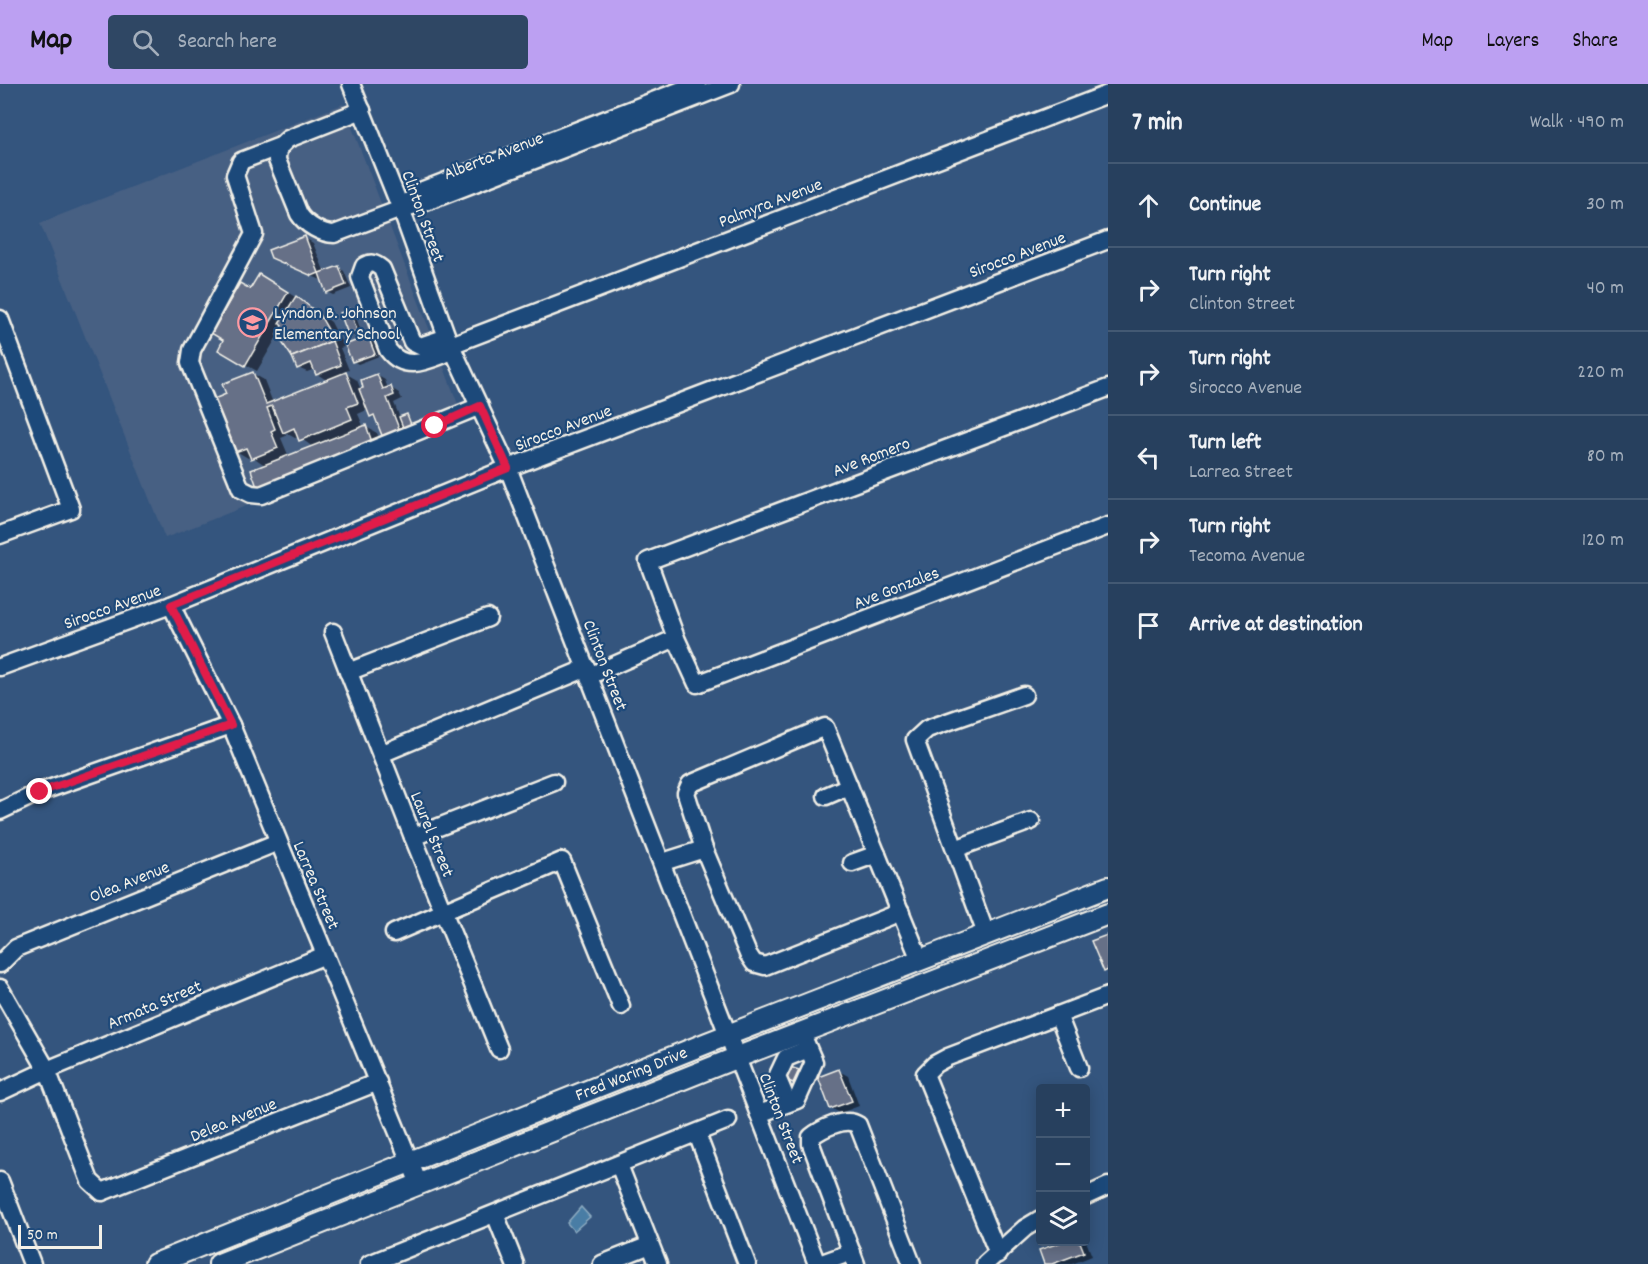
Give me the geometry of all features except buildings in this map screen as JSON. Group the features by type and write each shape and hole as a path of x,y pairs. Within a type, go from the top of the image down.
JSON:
{"main road":[{"name":"Fred Waring Drive","path":"155,1264 1108,887"},
{"name":"Fred Waring Drive","path":"219,1264 738,1057 805,1040 1108,914"}],"street":[{"name":"Clinton Street","path":"351,84 401,209 450,344 508,468 818,1264"},
{"name":"Alberta Avenue","path":"401,209 423,190 697,84"},
{"name":"Alberta Avenue","path":"401,209 426,202 731,84"},
{"name":"Palmyra Avenue","path":"450,344 1106,95"},
{"path":"362,110 297,135 280,146 242,161 235,175 254,234 192,350 190,363 242,489 251,494 261,495 480,406"},
{"path":"280,146 277,160 299,214 303,220 320,230 334,234 401,209"},
{"name":"Sirocco Avenue","path":"0,667 171,605 508,468 1108,240"},
{"path":"375,263 382,269 412,342 420,346 450,344 410,365 392,356 360,277 364,266 375,263"},
{"path":"0,320 71,509 0,535"},
{"name":"Ave Romero","path":"676,638 648,561 1108,387"},
{"name":"Ave Gonzales","path":"676,638 697,684 1108,526"},
{"name":"Larrea Street","path":"171,605 231,725 419,1184"},
{"path":"348,672 488,618"},
{"name":"Laurel Street","path":"333,632 412,837 499,1049"},
{"path":"381,754 676,638"},
{"path":"986,934 915,740 927,729 1024,695"},
{"path":"0,811 40,792 231,725"},
{"path":"901,912 765,966 754,963 748,954 704,849 686,793 690,784 825,727 901,912 920,960"},
{"path":"412,837 554,782"},
{"path":"826,796 849,786"},
{"path":"955,849 1031,821"},
{"name":"Olea Avenue","path":"0,964 16,948 278,842"},
{"path":"663,862 704,849"},
{"path":"852,863 877,854"},
{"path":"394,933 562,861 621,1006"},
{"name":"Armata Street","path":"0,1092 47,1070 325,955"},
{"path":"0,988 47,1070"},
{"path":"1036,1222 1025,1228 992,1259 925,1074 948,1057 1108,996"},
{"path":"1058,1016 1079,1068"},
{"path":"759,1114 788,1104 797,1100 813,1062 805,1040 786,1058 777,1077 788,1104"},
{"name":"Delea Avenue","path":"47,1070 90,1181 102,1192 378,1082"},
{"path":"369,1264 728,1120"},
{"path":"818,1264 854,1258 811,1144 811,1137 817,1132 846,1121 853,1121 858,1125 912,1264"},
{"path":"697,1134 747,1264"},
{"path":"620,1165 658,1264"},
{"path":"0,1181 32,1264"},
{"path":"1090,1194 1108,1186"},
{"path":"495,1214 515,1264"},
{"path":"602,1264 650,1245"}],"shaded area":[{"name":"Lyndon B. Johnson Elementary School","path":"343,104 464,420 165,538 40,223"},
{"path":"581,1207 590,1217 574,1231 567,1223"}],"place":[{"name":"Lyndon B. Johnson Elementary School","path":"253,322"}],"route":[{"path":"40,792 231,725 171,605 508,468 480,406 435,426"}]}
